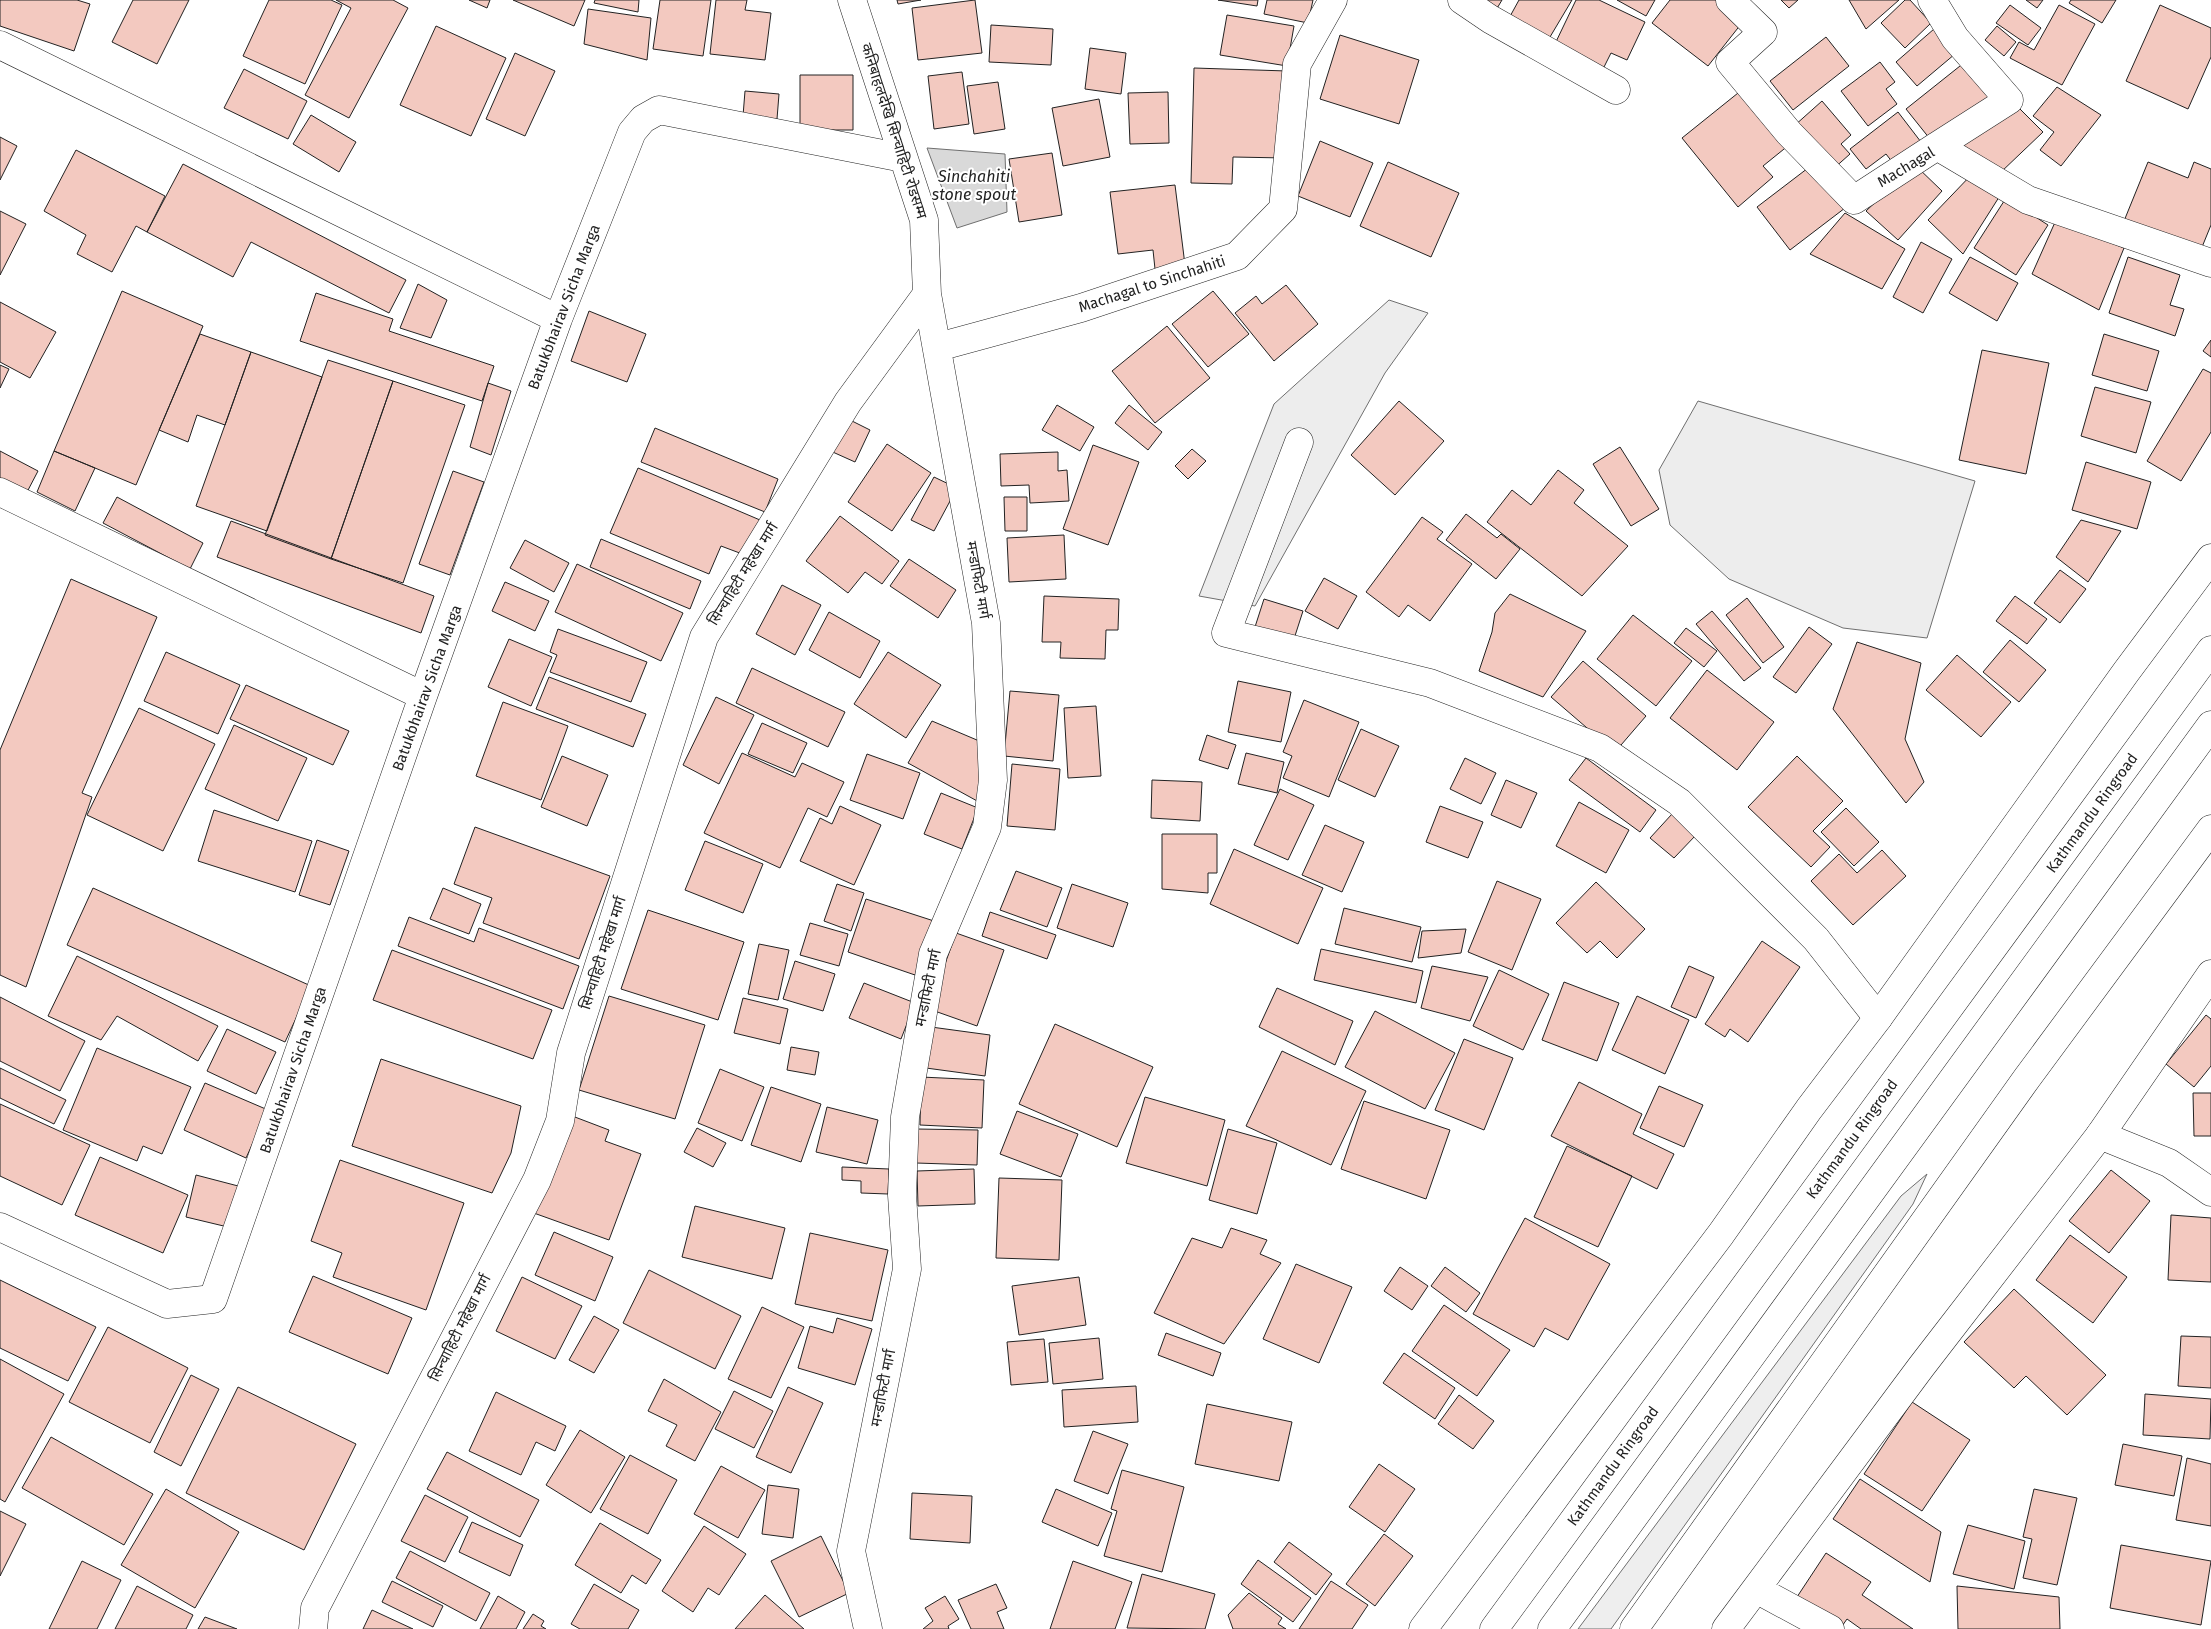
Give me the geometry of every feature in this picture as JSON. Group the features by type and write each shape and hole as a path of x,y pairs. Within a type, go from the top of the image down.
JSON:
{"main road":[{"name":"कनिबाहलदेखि सिन्चाहिटी रोडसम्म","path":"852,0 924,220 927,294"},
{"name":"Machagal to Sinchahiti","path":"938,346 1081,308 1237,256 1283,209 1297,64 1333,0"},
{"path":"1462,0 1490,19 1616,90"},
{"name":"Machagal","path":"1730,0 1763,32 1730,62 1789,133 1854,200 1937,146 2028,200 2211,263"},
{"path":"1932,0 1954,38 2009,100 1937,146"},
{"path":"0,45 558,319"},
{"name":"Batukbhairav Sicha Marga","path":"0,1227 167,1304 213,1299 558,319 632,132 643,119 659,110 904,158"},
{"name":"मन्डाफिटी मार्ग","path":"868,1629 851,1551 907,1269 902,1195 905,1117 933,954 988,826 993,780 986,623 938,346 927,294"},
{"name":"सिन्चाहिटी महेखा मार्ग","path":"313,1629 315,1608 537,1180 560,1121 570,1053 704,637 848,402 927,294"},
{"path":"1299,442 1226,633 1430,683 1600,748 1680,802 1816,939 1878,1018"},
{"path":"0,492 424,696"},
{"path":"1423,1629 1715,1242 2126,672 2211,558"},
{"name":"Kathmandu Ringroad","path":"1494,1629 2211,650"},
{"path":"1552,1629 2211,725"},
{"path":"1634,1629 1784,1416 2022,1086 2211,829"},
{"path":"1726,1629 1921,1367 2100,1136 2211,974"},
{"path":"2100,1136 2169,1163 2211,1192"},
{"path":"1756,1589 1830,1629"}],"shaded area":[{"path":"1389,300 1428,313 1385,373 1255,606 1199,596 1274,404"},
{"path":"1698,401 1975,481 1927,638 1843,628 1729,579 1670,525 1659,470"},
{"path":"1927,1174 1913,1204 1611,1629 1578,1629 1901,1196"}],"water":[{"name":"Sinchahiti stone spout","path":"927,148 1005,154 1007,212 957,228"}],"building":[{"path":"0,0 77,0 90,4 74,51 0,26"},
{"path":"133,0 189,0 157,64 112,42"},
{"path":"269,0 331,0 342,5 305,84 243,56"},
{"path":"336,0 393,0 408,8 349,118 305,95 351,8"},
{"path":"469,0 490,0 487,8"},
{"path":"513,0 585,0 574,26"},
{"path":"595,0 639,0 638,12 594,3"},
{"path":"660,0 711,0 703,56 653,49"},
{"path":"716,0 747,0 745,10 771,13 765,60 710,54"},
{"path":"897,0 921,0 898,4"},
{"path":"975,0 982,53 918,60 912,8"},
{"path":"1218,0 1258,0 1257,6"},
{"path":"1267,0 1313,0 1308,23 1264,14"},
{"path":"1478,0 1502,0 1496,10"},
{"path":"1519,0 1572,0 1547,42 1508,20"},
{"path":"1576,0 1599,0 1645,22 1627,60 1611,53 1602,71 1553,48"},
{"path":"1617,0 1655,0 1646,16"},
{"path":"1670,0 1721,0 1745,19 1708,66 1652,23"},
{"path":"1781,0 1798,0 1789,8"},
{"path":"1849,0 1899,0 1866,29"},
{"path":"1905,0 1910,0 1931,23 1905,48 1881,23"},
{"path":"2026,0 2043,0 2037,8"},
{"path":"2071,0 2116,0 2102,23 2069,3"},
{"path":"2010,5 2041,28 2028,45 1996,23"},
{"path":"2059,5 2095,24 2062,85 2010,58 2019,42 2034,50"},
{"path":"2160,5 2211,28 2211,57 2188,109 2126,81"},
{"path":"588,9 651,18 647,60 584,44"},
{"path":"1227,15 1294,26 1287,66 1220,55"},
{"path":"991,25 1053,29 1051,65 989,62"},
{"path":"436,26 506,58 471,136 400,105"},
{"path":"1997,26 2016,42 2004,56 1985,40"},
{"path":"1934,29 1955,54 1917,86 1896,62"},
{"path":"1340,35 1419,60 1399,124 1320,99"},
{"path":"1826,37 1849,66 1793,110 1770,81"},
{"path":"1090,48 1126,53 1121,94 1085,89"},
{"path":"515,53 555,71 525,136 486,119"},
{"path":"1880,62 1895,82 1886,89 1897,104 1868,126 1841,91"},
{"path":"1965,62 1994,99 1934,144 1906,109"},
{"path":"1194,68 1287,71 1285,158 1233,157 1232,184 1191,183"},
{"path":"244,69 307,101 288,139 224,108"},
{"path":"962,72 969,124 934,129 928,76"},
{"path":"800,75 853,75 853,130 800,130"},
{"path":"998,82 1005,129 974,134 967,86"},
{"path":"2057,87 2101,115 2061,166 2040,150 2054,132 2033,116"},
{"path":"1743,89 1789,145 1763,166 1773,177 1738,207 1682,138"},
{"path":"745,91 779,94 777,119 743,116"},
{"path":"1168,92 1169,143 1130,144 1128,93"},
{"path":"1099,99 1110,157 1063,166 1052,108"},
{"path":"1822,101 1851,135 1841,144 1850,154 1832,170 1794,126"},
{"path":"2019,108 2043,132 2000,173 1954,143"},
{"path":"1898,112 1921,142 1893,163 1886,154 1866,169 1850,149"},
{"path":"311,115 356,142 339,172 293,144"},
{"path":"0,137 17,146 0,180"},
{"path":"1320,141 1373,163 1350,217 1298,196"},
{"path":"76,150 165,196 147,232 136,226 112,272 77,254 86,235 44,211"},
{"path":"1052,153 1062,215 1019,222 1009,159"},
{"path":"1388,162 1459,193 1431,257 1360,226"},
{"path":"2148,162 2188,178 2194,162 2211,169 2211,225 2200,252 2124,221"},
{"path":"183,164 406,280 389,313 251,242 233,277 147,232"},
{"path":"1812,165 1845,208 1790,250 1757,207"},
{"path":"1915,165 1942,191 1898,240 1866,211"},
{"path":"1974,172 2001,194 1963,254 1928,220"},
{"path":"1175,185 1185,265 1155,269 1153,250 1118,254 1110,192"},
{"path":"2006,198 2048,225 2016,275 1974,248"},
{"path":"0,211 26,224 0,275"},
{"path":"1845,213 1905,249 1882,289 1810,254"},
{"path":"2056,220 2124,248 2099,310 2032,274"},
{"path":"1921,242 1952,259 1923,313 1893,297"},
{"path":"1970,257 2018,283 1997,321 1949,293"},
{"path":"2128,257 2180,275 2170,305 2184,309 2175,336 2109,313"},
{"path":"418,284 447,300 431,338 400,328"},
{"path":"1286,285 1318,324 1274,361 1235,313 1256,296 1262,304"},
{"path":"122,291 203,326 136,485 54,451"},
{"path":"1213,291 1249,334 1208,367 1172,324"},
{"path":"316,293 393,319 389,331 494,366 482,401 300,341"},
{"path":"0,302 56,332 30,378 0,362"},
{"path":"589,311 646,334 627,382 571,361"},
{"path":"1167,326 1210,378 1155,423 1112,371"},
{"path":"200,334 251,352 225,425 197,415 188,442 159,430"},
{"path":"2104,334 2159,351 2147,391 2092,375"},
{"path":"2211,340 2211,357 2203,351"},
{"path":"1982,350 2049,363 2026,474 1959,460"},
{"path":"251,352 322,377 267,531 196,506"},
{"path":"328,360 393,381 331,559 265,535"},
{"path":"0,365 9,369 0,388"},
{"path":"2203,369 2211,373 2211,432 2181,481 2147,461"},
{"path":"393,381 465,405 403,583 331,559"},
{"path":"488,383 511,391 491,455 470,447"},
{"path":"2095,387 2151,402 2136,453 2081,436"},
{"path":"1399,401 1444,441 1395,495 1351,455"},
{"path":"1057,405 1094,427 1080,451 1042,430"},
{"path":"1129,405 1162,432 1148,450 1115,423"},
{"path":"844,417 870,430 855,462 826,449"},
{"path":"655,428 778,479 765,512 641,462"},
{"path":"887,444 931,473 892,531 848,502"},
{"path":"1093,445 1139,462 1108,545 1063,529"},
{"path":"1620,447 1659,509 1631,526 1593,464"},
{"path":"1192,449 1206,461 1188,479 1175,466"},
{"path":"0,451 38,471 26,494 0,479"},
{"path":"54,451 95,468 75,511 37,492"},
{"path":"1058,452 1058,471 1067,470 1069,501 1030,503 1029,485 1001,486 1000,454"},
{"path":"2086,462 2151,482 2137,529 2072,510"},
{"path":"638,468 760,520 745,555 721,546 709,574 610,533"},
{"path":"1558,470 1584,490 1574,503 1628,546 1582,596 1487,522 1512,490 1531,505"},
{"path":"453,471 484,482 450,575 419,564"},
{"path":"934,477 957,488 934,531 911,520"},
{"path":"117,497 203,543 190,569 103,523"},
{"path":"1004,497 1027,497 1027,531 1005,531"},
{"path":"1466,514 1497,538 1501,534 1520,549 1496,579 1446,540"},
{"path":"840,516 899,561 882,584 865,572 848,593 806,561"},
{"path":"1422,517 1443,532 1437,539 1472,564 1430,621 1408,605 1399,617 1366,592"},
{"path":"2081,520 2121,531 2088,582 2056,557"},
{"path":"231,521 434,596 421,633 217,557"},
{"path":"1064,535 1066,579 1009,582 1007,538"},
{"path":"601,539 701,581 690,609 590,567"},
{"path":"525,540 569,563 554,592 510,568"},
{"path":"909,559 956,590 938,618 890,586"},
{"path":"577,564 683,613 661,661 555,612"},
{"path":"2060,570 2086,589 2060,623 2034,603"},
{"path":"1324,578 1357,596 1338,629 1305,611"},
{"path":"71,579 157,617 82,793 92,797 26,987 0,975 0,750"},
{"path":"505,582 549,601 535,631 492,611"},
{"path":"782,585 821,605 795,655 756,634"},
{"path":"1510,594 1586,631 1543,697 1479,671 1492,632 1495,613"},
{"path":"1044,596 1119,599 1118,630 1106,630 1105,659 1060,658 1061,642 1042,642"},
{"path":"2015,596 2047,619 2027,644 1996,621"},
{"path":"1747,598 1784,647 1763,663 1726,615"},
{"path":"1264,599 1303,611 1293,642 1254,630"},
{"path":"1712,611 1761,668 1744,681 1696,624"},
{"path":"829,612 880,641 860,678 809,650"},
{"path":"1633,615 1692,661 1656,706 1597,659"},
{"path":"1809,627 1832,644 1796,693 1773,677"},
{"path":"1686,628 1717,651 1704,667 1674,643"},
{"path":"558,629 647,662 631,702 550,672 557,655 550,652"},
{"path":"509,639 552,657 531,706 488,687"},
{"path":"2010,640 2046,670 2019,702 1983,672"},
{"path":"1857,642 1921,663 1905,739 1924,782 1906,803 1833,709"},
{"path":"166,652 240,685 218,734 144,701"},
{"path":"888,652 941,685 906,738 854,704"},
{"path":"1957,655 2011,702 1981,737 1926,690"},
{"path":"1583,661 1646,716 1615,752 1551,697"},
{"path":"752,668 845,712 828,747 736,703"},
{"path":"1707,670 1774,722 1737,770 1670,718"},
{"path":"549,677 646,714 633,747 536,709"},
{"path":"1238,681 1291,692 1281,742 1228,732"},
{"path":"246,685 349,731 333,765 230,719"},
{"path":"1010,691 1059,695 1053,761 1004,756"},
{"path":"716,697 754,715 719,784 683,765"},
{"path":"1304,700 1359,722 1329,797 1283,778 1292,756 1283,752"},
{"path":"503,702 568,726 541,800 476,776"},
{"path":"1096,706 1101,776 1068,778 1064,708"},
{"path":"139,708 215,744 163,851 87,815"},
{"path":"932,721 984,743 979,802 908,763"},
{"path":"762,723 807,743 793,773 748,754"},
{"path":"234,725 307,758 278,821 205,789"},
{"path":"1361,729 1399,746 1375,797 1338,780"},
{"path":"1207,735 1236,745 1228,769 1199,760"},
{"path":"742,753 795,777 802,763 844,782 827,817 808,808 780,868 704,833"},
{"path":"1246,753 1284,762 1277,793 1238,784"},
{"path":"867,754 920,773 903,819 850,800"},
{"path":"562,756 608,775 587,826 541,807"},
{"path":"1797,756 1843,801 1813,831 1830,847 1811,867 1748,807"},
{"path":"1465,758 1496,773 1481,804 1450,789"},
{"path":"1586,758 1656,810 1640,832 1569,780"},
{"path":"1012,764 1060,769 1055,830 1007,826"},
{"path":"1152,780 1202,782 1200,821 1151,818"},
{"path":"1506,780 1537,793 1521,828 1491,815"},
{"path":"1280,789 1314,805 1288,860 1254,845"},
{"path":"941,793 978,808 962,849 924,834"},
{"path":"1579,802 1629,830 1606,873 1556,846"},
{"path":"840,806 881,825 854,885 800,861 820,818 832,824"},
{"path":"1440,806 1483,822 1468,858 1426,842"},
{"path":"1846,808 1879,842 1854,866 1821,832"},
{"path":"214,810 312,841 295,892 198,861"},
{"path":"1672,814 1696,835 1674,858 1650,838"},
{"path":"1325,825 1364,842 1342,892 1302,875"},
{"path":"475,827 610,876 579,959 483,923 492,898 454,884"},
{"path":"1162,834 1217,834 1217,873 1208,873 1208,893 1162,889"},
{"path":"317,840 349,851 330,905 299,895"},
{"path":"705,841 763,864 743,913 685,890"},
{"path":"1234,849 1323,888 1298,944 1210,904"},
{"path":"1882,850 1906,876 1853,925 1811,881 1839,854 1857,873"},
{"path":"1016,871 1062,888 1047,927 1000,910"},
{"path":"1497,881 1541,899 1512,970 1468,952"},
{"path":"1596,882 1645,929 1617,958 1600,941 1587,953 1556,923"},
{"path":"837,884 864,893 851,931 824,921"},
{"path":"1072,884 1128,903 1113,947 1057,928"},
{"path":"93,888 311,986 285,1042 67,945"},
{"path":"443,888 481,904 469,934 430,919"},
{"path":"866,899 934,921 915,975 848,952"},
{"path":"1344,908 1421,927 1412,962 1335,944"},
{"path":"648,910 744,942 718,1020 621,989"},
{"path":"990,912 1056,935 1047,959 982,936"},
{"path":"409,917 474,942 479,928 579,966 563,1009 398,946"},
{"path":"810,923 848,934 839,966 800,955"},
{"path":"1466,929 1461,953 1418,958 1422,931"},
{"path":"956,933 1004,950 977,1026 929,1009"},
{"path":"1762,941 1800,967 1748,1042 1730,1029 1725,1037 1705,1024"},
{"path":"759,944 789,950 778,1000 748,994"},
{"path":"1321,949 1423,971 1416,1003 1314,980"},
{"path":"392,950 552,1010 533,1059 373,1000"},
{"path":"77,956 218,1026 198,1061 117,1016 101,1040 48,1016"},
{"path":"795,961 835,974 823,1011 783,999"},
{"path":"1432,966 1488,977 1470,1021 1421,1008"},
{"path":"1689,966 1714,977 1696,1018 1671,1007"},
{"path":"1499,970 1549,994 1523,1050 1473,1026"},
{"path":"1564,982 1619,1003 1597,1061 1542,1040"},
{"path":"864,983 915,1003 901,1039 849,1018"},
{"path":"1277,988 1353,1021 1335,1065 1259,1027"},
{"path":"609,996 705,1025 675,1119 579,1090"},
{"path":"1637,996 1689,1020 1665,1074 1612,1050"},
{"path":"0,997 85,1041 60,1091 0,1061"},
{"path":"743,998 788,1009 780,1044 734,1033"},
{"path":"1375,1011 1455,1053 1425,1109 1345,1067"},
{"path":"2206,1015 2211,1019 2211,1066 2194,1087 2166,1064"},
{"path":"1055,1024 1153,1067 1117,1147 1019,1104"},
{"path":"931,1027 990,1035 985,1076 926,1068"},
{"path":"227,1029 276,1052 256,1094 207,1071"},
{"path":"1464,1039 1513,1058 1484,1130 1435,1110"},
{"path":"791,1047 819,1052 815,1075 787,1070"},
{"path":"97,1048 191,1087 162,1154 143,1146 137,1161 63,1130"},
{"path":"1282,1051 1366,1091 1331,1165 1246,1126"},
{"path":"381,1059 521,1106 511,1153 492,1193 352,1146"},
{"path":"0,1068 66,1100 54,1124 0,1098"},
{"path":"720,1069 764,1087 742,1141 698,1123"},
{"path":"921,1077 984,1080 982,1128 920,1125"},
{"path":"1579,1082 1642,1114 1633,1134 1674,1154 1657,1189 1551,1136"},
{"path":"205,1083 268,1110 246,1158 184,1130"},
{"path":"1659,1086 1703,1105 1684,1147 1640,1128"},
{"path":"771,1087 821,1104 801,1162 751,1145"},
{"path":"2193,1093 2211,1093 2211,1136 2194,1136"},
{"path":"1145,1097 1225,1120 1207,1186 1126,1163"},
{"path":"1364,1101 1450,1130 1426,1199 1341,1169"},
{"path":"0,1104 90,1145 62,1205 0,1176"},
{"path":"827,1107 878,1120 867,1164 816,1152"},
{"path":"1017,1111 1078,1134 1061,1177 1000,1154"},
{"path":"567,1114 609,1130 605,1141 641,1154 609,1240 531,1212"},
{"path":"697,1128 726,1143 713,1167 684,1152"},
{"path":"917,1129 978,1130 977,1165 916,1163"},
{"path":"1228,1129 1277,1143 1257,1214 1209,1200"},
{"path":"1567,1146 1632,1176 1598,1247 1534,1217"},
{"path":"100,1157 188,1195 163,1253 75,1215"},
{"path":"340,1160 464,1203 426,1310 333,1277 342,1253 311,1241"},
{"path":"842,1167 889,1169 888,1194 861,1193 861,1181 842,1180"},
{"path":"974,1169 975,1204 918,1206 917,1171"},
{"path":"2111,1170 2150,1201 2109,1253 2069,1221"},
{"path":"196,1175 242,1187 232,1228 186,1217"},
{"path":"999,1178 1062,1180 1059,1260 996,1258"},
{"path":"695,1206 785,1228 772,1279 682,1257"},
{"path":"2171,1215 2211,1218 2211,1282 2168,1280"},
{"path":"1525,1218 1610,1264 1568,1340 1545,1328 1534,1347 1473,1314"},
{"path":"1231,1228 1267,1240 1260,1254 1281,1263 1224,1344 1154,1313 1192,1238 1222,1248"},
{"path":"554,1232 613,1257 595,1301 535,1275"},
{"path":"810,1233 888,1250 872,1321 795,1304"},
{"path":"2070,1235 2127,1277 2093,1323 2036,1280"},
{"path":"1296,1264 1352,1287 1319,1363 1263,1339"},
{"path":"1400,1267 1428,1286 1412,1310 1384,1291"},
{"path":"1445,1267 1480,1293 1466,1312 1431,1286"},
{"path":"649,1270 741,1316 715,1369 623,1323"},
{"path":"313,1276 412,1318 388,1374 289,1332"},
{"path":"522,1277 582,1306 555,1359 496,1331"},
{"path":"1079,1277 1086,1325 1019,1335 1012,1286"},
{"path":"0,1280 96,1327 68,1381 0,1348"},
{"path":"2014,1289 2106,1375 2067,1415 2026,1376 2014,1388 1964,1342"},
{"path":"1444,1305 1510,1350 1477,1396 1412,1351"},
{"path":"762,1307 804,1327 771,1398 728,1379"},
{"path":"594,1316 619,1330 594,1373 569,1360"},
{"path":"837,1318 872,1329 855,1385 798,1368 810,1326 833,1333"},
{"path":"108,1327 188,1368 150,1443 69,1402"},
{"path":"1166,1333 1221,1353 1213,1376 1158,1355"},
{"path":"2181,1336 2211,1337 2211,1388 2178,1386"},
{"path":"1099,1338 1103,1379 1053,1384 1049,1343"},
{"path":"1044,1339 1048,1382 1011,1385 1007,1342"},
{"path":"1404,1353 1455,1388 1435,1419 1383,1383"},
{"path":"0,1359 64,1394 5,1502 0,1499"},
{"path":"191,1375 219,1389 181,1466 154,1452"},
{"path":"664,1379 721,1412 695,1461 666,1446 677,1425 648,1411"},
{"path":"1136,1386 1138,1422 1064,1427 1062,1390"},
{"path":"238,1387 356,1444 304,1550 186,1493"},
{"path":"788,1387 823,1403 791,1473 756,1457"},
{"path":"734,1391 773,1411 754,1448 715,1429"},
{"path":"496,1392 566,1426 555,1451 536,1442 521,1475 469,1451"},
{"path":"2145,1394 2211,1399 2210,1439 2143,1435"},
{"path":"1459,1395 1494,1421 1473,1449 1438,1424"},
{"path":"1912,1402 1970,1440 1922,1511 1864,1474"},
{"path":"1207,1404 1292,1422 1279,1481 1195,1464"},
{"path":"580,1430 625,1457 591,1513 546,1485"},
{"path":"1093,1431 1128,1444 1108,1494 1074,1481"},
{"path":"51,1437 153,1494 124,1545 22,1488"},
{"path":"2123,1444 2182,1456 2174,1496 2115,1485"},
{"path":"447,1452 539,1500 520,1537 427,1489"},
{"path":"630,1455 677,1480 648,1534 600,1509"},
{"path":"2187,1458 2211,1464 2211,1526 2176,1520"},
{"path":"1379,1464 1415,1489 1385,1532 1349,1507"},
{"path":"721,1466 765,1490 738,1538 694,1514"},
{"path":"1122,1470 1184,1487 1162,1572 1104,1556 1117,1511 1111,1509"},
{"path":"1860,1479 1941,1532 1930,1582 1833,1519"},
{"path":"768,1485 799,1489 793,1538 762,1534"},
{"path":"166,1489 239,1532 195,1608 121,1565"},
{"path":"1056,1489 1112,1513 1098,1546 1042,1522"},
{"path":"2034,1489 2077,1498 2057,1585 2023,1578 2032,1539 2023,1537"},
{"path":"912,1493 972,1496 970,1543 910,1539"},
{"path":"425,1495 468,1517 445,1562 401,1541"},
{"path":"0,1511 26,1524 0,1576"},
{"path":"472,1522 523,1545 510,1576 459,1552"},
{"path":"600,1523 661,1560 646,1584 632,1575 621,1593 575,1565"},
{"path":"1968,1525 2025,1541 2014,1589 1953,1574"},
{"path":"704,1526 746,1554 719,1595 708,1588 693,1612 662,1591"},
{"path":"1384,1534 1413,1556 1375,1606 1346,1584"},
{"path":"821,1536 849,1593 799,1617 771,1561"},
{"path":"1289,1542 1332,1574 1316,1595 1274,1562"},
{"path":"2121,1545 2211,1561 2201,1625 2110,1608"},
{"path":"410,1551 490,1593 476,1621 396,1578"},
{"path":"1826,1553 1871,1582 1862,1595 1913,1629 1861,1629 1847,1619 1840,1629 1795,1600"},
{"path":"1258,1560 1311,1598 1293,1622 1241,1584"},
{"path":"82,1561 121,1580 97,1629 49,1629"},
{"path":"1073,1561 1132,1582 1115,1629 1050,1629"},
{"path":"1142,1574 1215,1594 1205,1629 1127,1628"},
{"path":"392,1581 443,1606 433,1627 382,1602"},
{"path":"1331,1581 1368,1605 1352,1629 1299,1629"},
{"path":"594,1584 639,1610 628,1629 580,1629 571,1624"},
{"path":"996,1584 1007,1608 997,1612 1004,1629 971,1629 958,1600"},
{"path":"137,1586 193,1615 186,1629 115,1629"},
{"path":"1957,1586 2059,1597 2060,1629 1958,1629"},
{"path":"1249,1593 1282,1618 1278,1624 1286,1629 1233,1629 1228,1615"},
{"path":"765,1595 804,1629 735,1629"},
{"path":"498,1596 525,1612 516,1629 480,1629"},
{"path":"945,1596 959,1619 948,1626 949,1629 923,1629 933,1621 925,1608"},
{"path":"372,1610 413,1629 363,1629"},
{"path":"533,1614 544,1621 541,1626 546,1629 523,1629"},
{"path":"205,1617 237,1629 198,1629"}]}
